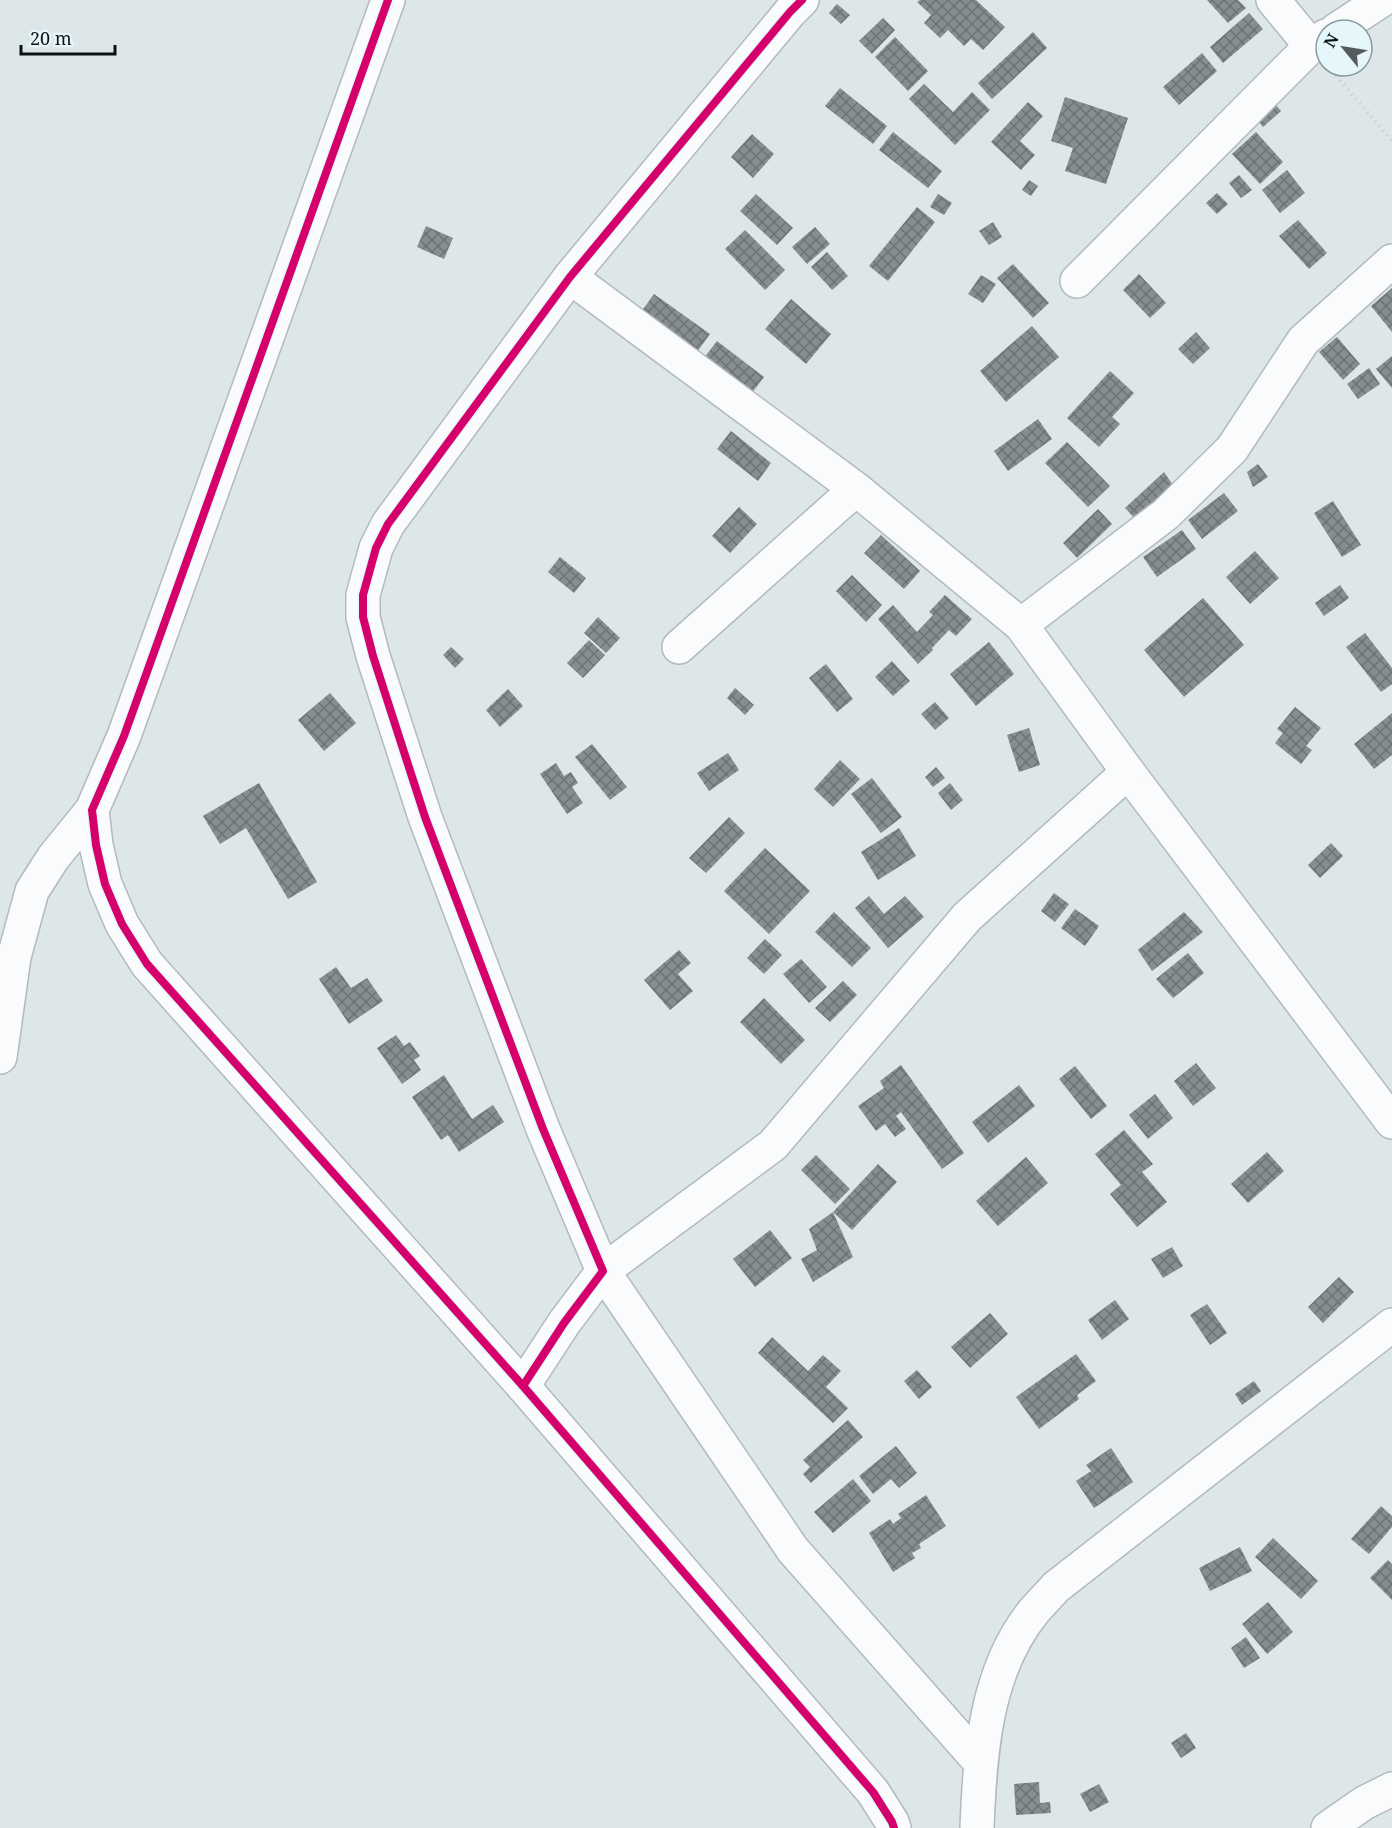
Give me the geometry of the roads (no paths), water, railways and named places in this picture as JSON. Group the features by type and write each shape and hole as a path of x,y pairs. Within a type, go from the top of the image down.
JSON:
{"street":[{"path":"0,1057 14,957 32,891 53,858 92,810 124,736 388,0"},
{"path":"802,0 570,277 388,524 376,548 368,574 363,595 363,617 373,656 425,817 543,1129 603,1271 793,1550 980,1762"},
{"path":"1273,0 1314,35"},
{"path":"1359,18 1382,0"},
{"path":"1077,281 1314,55"},
{"path":"1020,625 1166,514 1232,448 1304,341 1392,261"},
{"path":"570,277 856,489 1020,625 1392,1122"},
{"path":"679,647 856,489"},
{"path":"523,1386 564,1323 603,1271 773,1144 967,917 1128,771"},
{"path":"92,810 96,845 105,884 122,924 147,964 523,1386 873,1792 894,1828"},
{"path":"977,1828 980,1762 992,1698 1011,1646 1033,1611 1056,1587 1392,1325"},
{"path":"1328,1828 1364,1803 1392,1789"}]}
